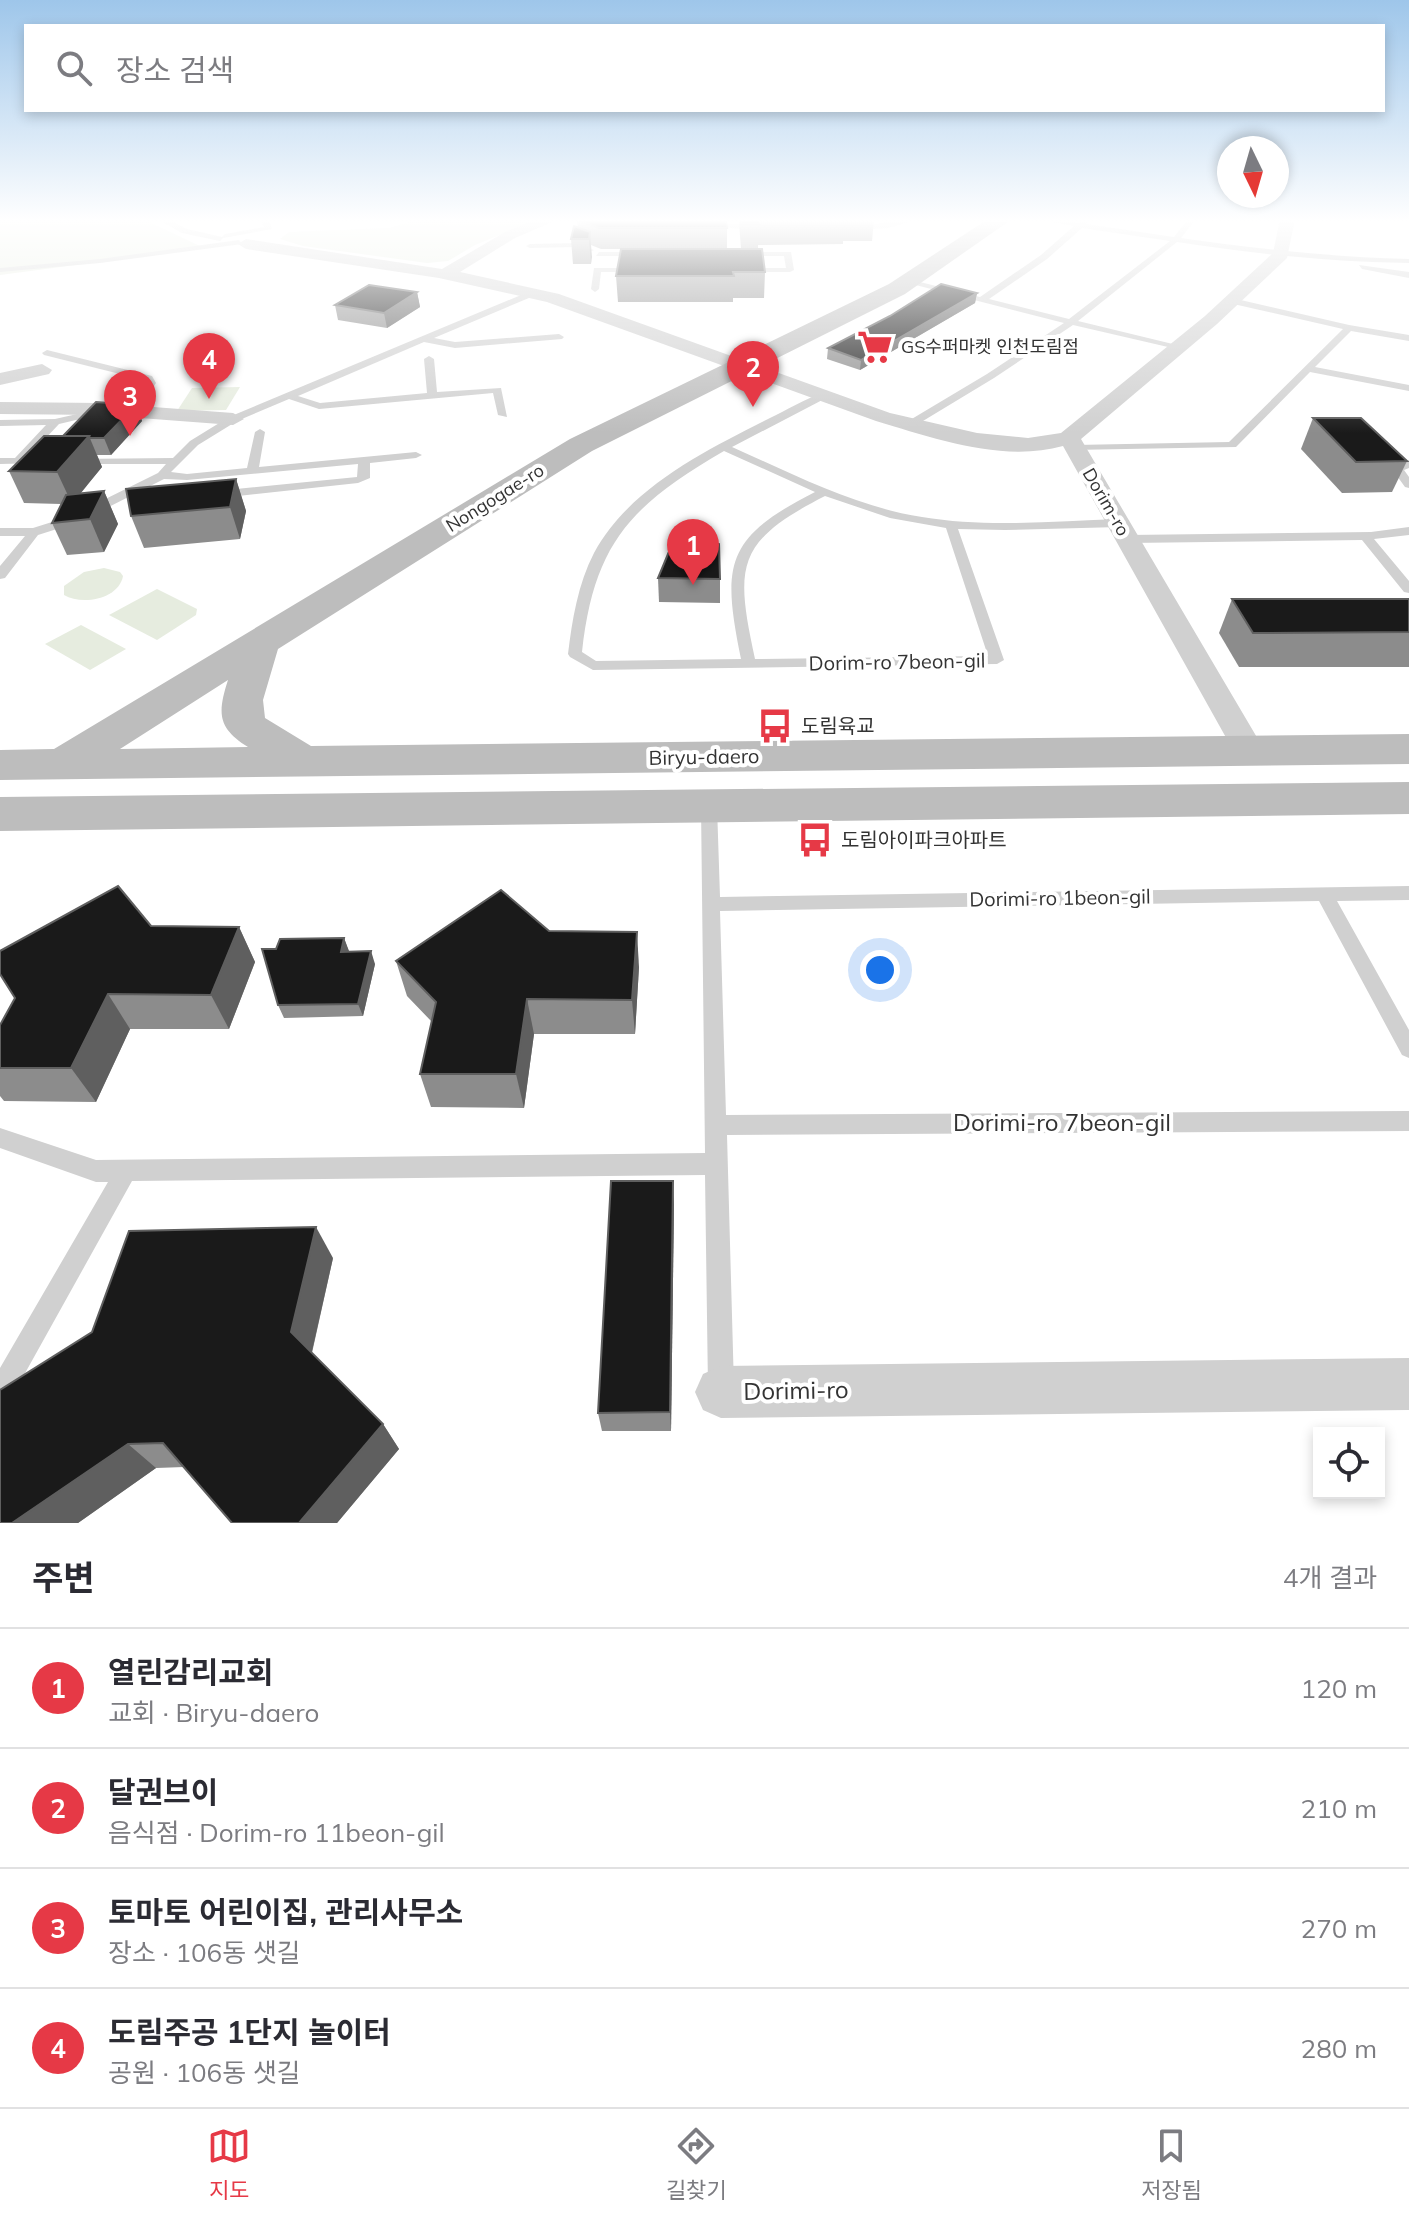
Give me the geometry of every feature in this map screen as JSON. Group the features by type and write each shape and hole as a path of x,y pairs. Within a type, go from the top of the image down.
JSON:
{"main road":[{"name":"Nongogae-ro","path":"0,798 60,766 581,445 892,290"},
{"path":"261,642 242,700 244,725 305,763"},
{"name":"Biryu-daero","path":"0,765 1409,749"},
{"path":"0,814 1409,798"}],"street":[{"path":"519,290 744,365 909,425 978,439 1055,444 1072,443 1244,290"},
{"path":"0,379 44,361"},
{"path":"0,408 100,409 233,419"},
{"name":"Dorim-ro","path":"1072,443 1249,751"},
{"name":"Dorimi-ro","path":"721,1392 1409,1384"}],"lane":[{"path":"941,290 1178,348"},
{"path":"982,300 996,290"},
{"path":"909,425 1001,371 1113,290"},
{"path":"0,532 34,532 75,519 162,475 173,461 204,436 233,419 533,293"},
{"path":"1232,301 1349,328 1409,338"},
{"path":"1072,443 1232,445 1349,328"},
{"path":"423,339 455,345 559,337"},
{"path":"429,359 432,396"},
{"path":"0,423 55,422 100,409 147,388 150,380 44,361"},
{"path":"1308,369 1409,388"},
{"path":"289,396 319,406 497,390 503,415"},
{"path":"724,447 824,395"},
{"path":"18,461 55,422"},
{"path":"252,471 260,432"},
{"path":"724,447 824,492 895,516 951,525 1327,540 1409,531"},
{"name":"Dorim-ro 7beon-gil","path":"724,447 652,495 606,543 590,579 579,617 575,654 593,666 997,660 951,525"},
{"path":"162,475 186,482 252,471 416,455"},
{"path":"199,496 358,480 364,478 364,460"},
{"path":"0,461 49,461"},
{"path":"65,461 173,461"},
{"path":"1409,463 1398,469 1409,485"},
{"path":"749,664 738,601 737,576 743,559 757,537 778,518 824,492"},
{"path":"0,575 34,532"},
{"path":"1365,536 1409,589"},
{"name":"Dorimi-ro","path":"709,806 721,1392"},
{"name":"Dorimi-ro 1beon-gil","path":"710,904 1409,893"},
{"path":"1324,894 1409,1049"},
{"name":"Dorimi-ro 7beon-gil","path":"714,1125 1409,1121"},
{"path":"0,1138 96,1171 715,1164"},
{"path":"0,1393 126,1171"}],"shaded area":[{"path":"240,387 226,410 177,411 192,388"},
{"path":"104,568 120,572 123,576 115,590 90,600 64,595 64,586 84,572"},
{"path":"157,589 197,609 196,615 157,640 109,615"},
{"path":"81,625 126,649 90,670 45,644"}],"building":[{"path":"360,290 417,292 384,313 335,305"},
{"path":"931,290 977,293 861,360 828,348 890,316"},
{"path":"96,402 136,405 104,438 63,436"},
{"path":"1313,418 1361,418 1407,461 1356,462"},
{"path":"44,436 89,436 57,472 9,471"},
{"path":"236,479 230,507 131,516 126,489"},
{"path":"104,491 90,519 52,523 66,495"},
{"path":"675,537 719,544 720,579 658,578"},
{"path":"1232,599 1409,599 1409,632 1253,633"},
{"path":"118,886 151,926 239,927 211,995 108,994 71,1068 0,1068 0,1025 15,998 0,974 0,951"},
{"path":"501,890 549,931 637,932 632,1000 527,999 516,1074 420,1074 436,1002 396,961"},
{"path":"344,938 341,952 371,951 358,1004 278,1005 262,949 276,949 280,939"},
{"path":"611,1181 673,1181 670,1412 598,1413"},
{"path":"316,1227 291,1332 383,1424 299,1523 232,1523 163,1443 128,1444 12,1523 0,1523 0,1390 92,1332 129,1231"}],"place":[{"name":"GS수퍼마켓 인천도림점","path":"875,347"},
{"name":"도림주공 1단지 놀이터","path":"209,399"},
{"name":"달권브이","path":"753,407"},
{"name":"토마토 어린이집, 관리사무소","path":"130,436"},
{"name":"열린감리교회","path":"693,585"},
{"name":"도림육교","path":"775,726"},
{"name":"도림아이파크아파트","path":"815,840"}]}
